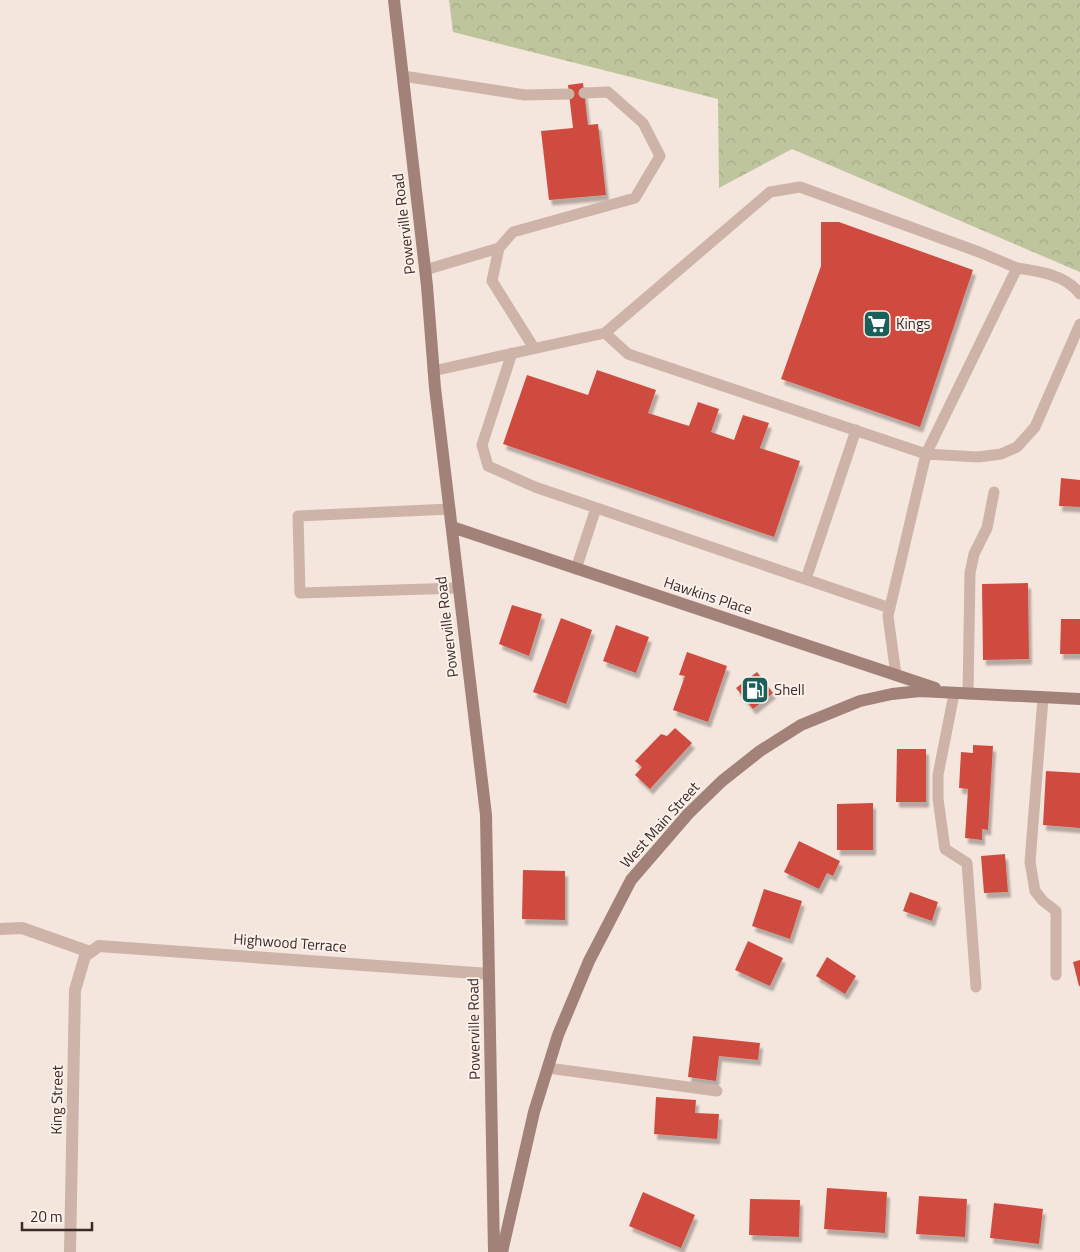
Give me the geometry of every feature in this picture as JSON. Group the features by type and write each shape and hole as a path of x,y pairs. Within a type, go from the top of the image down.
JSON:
{"street":[{"name":"Powerville Road","path":"394,0 425,270 434,370 486,815 494,1252"},
{"name":"Hawkins Place","path":"452,527 954,694"},
{"name":"West Main Street","path":"502,1252 534,1112 558,1036 589,961 631,880 688,814 722,781 760,751 801,725 860,701 892,694 920,691 1080,699"},
{"path":"0,929 22,928 90,952"},
{"name":"Highwood Terrace","path":"90,952 99,946 489,974"},
{"name":"King Street","path":"70,1252 76,990 85,956 90,952"}],"lane":[{"path":"403,76 525,95 569,94"},
{"path":"425,270 498,248 513,232 635,198 660,156 642,123 608,92 584,93"},
{"path":"434,370 605,333 770,192 800,187 979,252 1017,268 1049,274 1066,281 1080,294"},
{"path":"498,248 492,281 534,348"},
{"path":"896,675 888,616 926,454 1017,268"},
{"path":"605,333 628,354 926,454 978,457 1001,454 1017,447 1035,427 1080,324"},
{"path":"512,353 482,445 488,466 535,487 890,608"},
{"path":"806,579 856,430"},
{"path":"968,694 970,573 974,554 987,528 994,492"},
{"path":"576,569 596,508"},
{"path":"450,509 298,516 300,593 459,588"},
{"path":"954,694 938,775 938,799 945,849 967,863 976,987"},
{"path":"1043,698 1030,862 1035,891 1043,901 1056,911 1056,975"},
{"path":"548,1068 717,1091"}],"green space":[{"path":"449,0 1080,0 1080,272 792,149 719,188 718,99 453,32"}],"building":[{"path":"583,83 588,125 598,124 606,195 549,200 541,131 573,128 568,85"},
{"name":"Kings","path":"821,222 839,222 973,270 920,427 781,379 821,266"},
{"path":"597,370 656,390 648,413 689,426 698,402 719,409 711,432 734,440 743,415 769,423 760,448 800,461 774,537 503,444 527,375 588,395"},
{"path":"1061,478 1080,480 1080,507 1059,506"},
{"path":"1028,583 1029,659 983,660 982,584"},
{"path":"512,605 542,614 529,656 499,644"},
{"path":"561,618 592,630 566,704 533,692"},
{"path":"1061,619 1080,619 1080,654 1060,654"},
{"path":"616,625 649,637 636,673 603,661"},
{"path":"687,652 727,666 708,722 673,710 685,676 679,675"},
{"name":"Shell","path":"757,672 773,693 753,709 736,688"},
{"path":"675,728 692,743 650,789 635,775 642,767 635,761 661,734 667,736"},
{"path":"973,745 993,746 988,830 982,829 982,840 965,838 968,789 959,788 961,752 973,753"},
{"path":"897,749 926,749 926,802 896,802"},
{"path":"1046,771 1080,773 1080,828 1043,825"},
{"path":"873,803 873,850 837,850 837,804"},
{"path":"799,841 840,861 833,876 827,873 819,889 784,872"},
{"path":"1005,854 1008,892 984,893 981,856"},
{"path":"523,870 565,871 565,920 522,919"},
{"path":"764,889 802,901 790,939 752,926"},
{"path":"910,892 938,902 932,921 903,911"},
{"path":"748,941 783,958 770,986 735,970"},
{"path":"827,957 856,976 845,994 816,976"},
{"path":"1080,960 1080,986 1079,986 1073,962"},
{"path":"693,1036 760,1043 758,1060 719,1056 716,1081 688,1077"},
{"path":"656,1097 696,1100 695,1113 719,1114 717,1139 654,1134"},
{"path":"827,1188 887,1192 885,1233 824,1229"},
{"path":"643,1192 695,1215 681,1248 629,1226"},
{"path":"919,1196 967,1199 965,1237 916,1234"},
{"path":"750,1199 800,1200 799,1237 749,1235"},
{"path":"994,1203 1043,1209 1039,1244 990,1238"}],"place":[{"name":"Kings","path":"877,324"},
{"name":"Shell","path":"755,690"}]}
